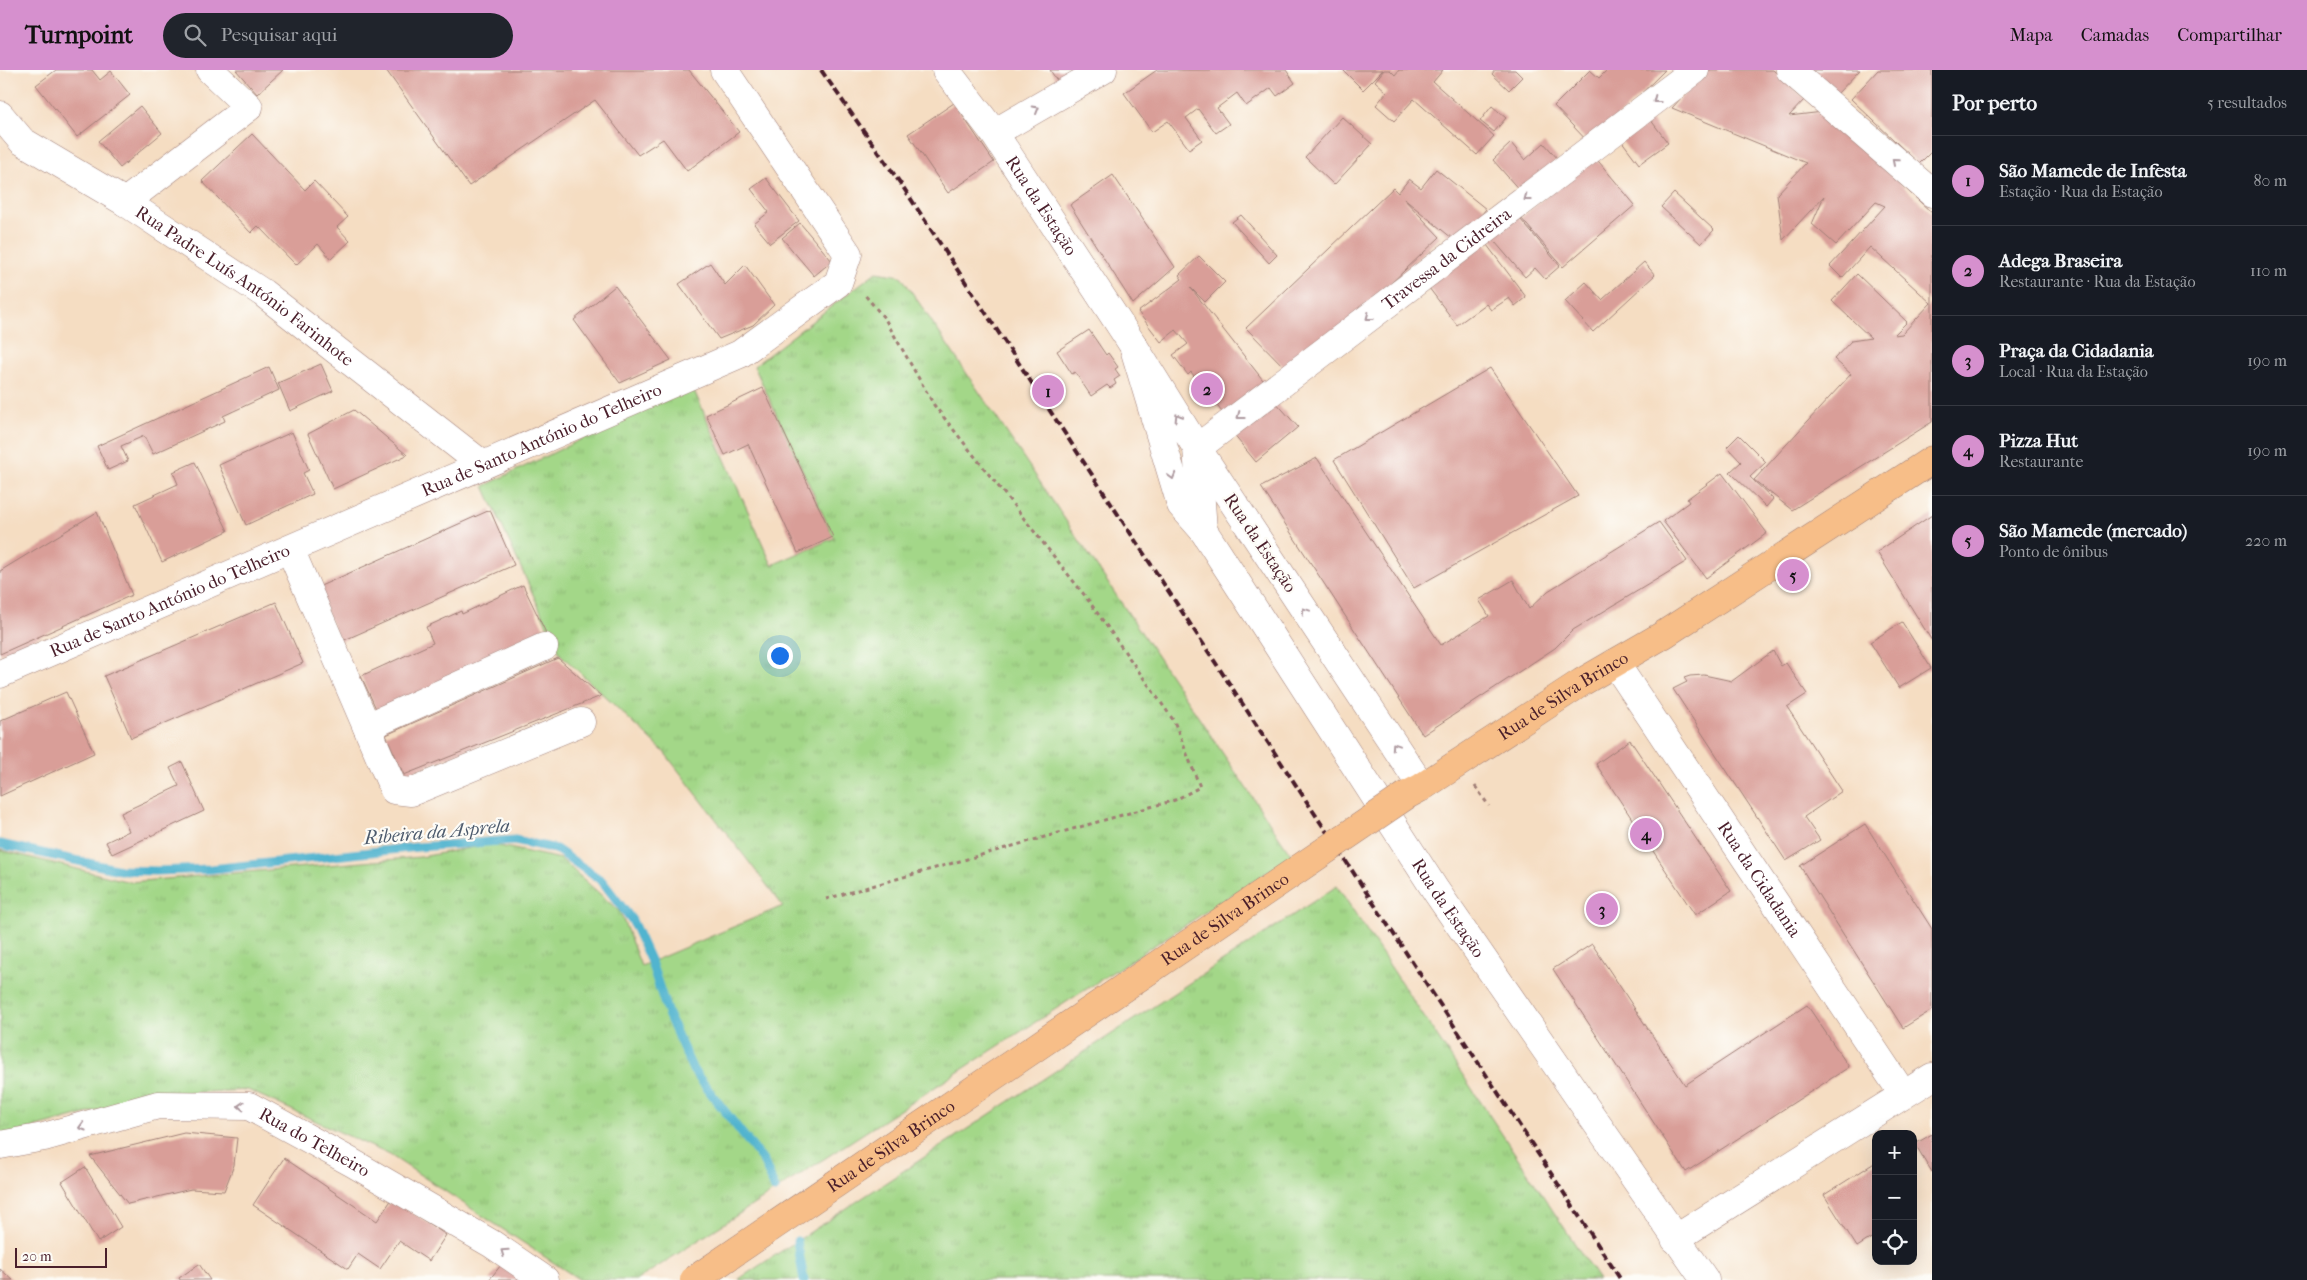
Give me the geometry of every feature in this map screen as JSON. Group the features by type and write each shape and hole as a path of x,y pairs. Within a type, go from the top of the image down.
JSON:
{"main road":[{"name":"Rua de Silva Brinco","path":"694,1280 1415,791 1582,682 1663,635 1932,460"}],"street":[{"path":"125,202 249,107 210,70"},
{"name":"Rua de Santo António do Telheiro","path":"0,674 740,354 838,283 848,254 724,70"},
{"name":"Rua da Estação","path":"946,70 994,133 1133,345 1415,791"},
{"path":"994,133 1103,70"},
{"name":"Travessa da Cidreira","path":"1197,448 1695,70"},
{"path":"1790,70 1932,193"},
{"name":"Rua Padre Luís António Farinhote","path":"0,116 22,141 125,202 263,293 483,465"},
{"name":"Rua da Estação","path":"1133,345 1181,505 1204,530 1436,891 1704,1280"},
{"name":"Rua da Estação","path":"1197,448 1204,530"},
{"path":"290,549 394,790 411,792 581,722"},
{"path":"367,727 544,647"},
{"name":"Rua da Cidadania","path":"1615,663 1903,1094"},
{"path":"1675,1239 1932,1077"},
{"name":"Rua do Telheiro","path":"0,1145 44,1138 158,1105 249,1106 484,1239 545,1280"}],"path":[{"path":"826,899 1175,800 1200,787 1174,721 1086,597 934,406 885,320 842,269"}],"green space":[{"path":"876,272 901,276 1292,856 637,1280 580,1280 390,1155 248,1090 159,1094 0,1137 0,850 130,882 421,857 490,844 561,859 620,912 641,966 783,906 664,752 560,654 484,486 692,386 772,565 834,538 754,366"},
{"path":"1337,886 1599,1280 739,1279"}],"building":[{"path":"56,70 92,70 100,80 111,71 130,95 77,137 36,85"},
{"path":"236,70 283,70 257,94"},
{"path":"386,70 689,70 739,132 687,171 663,139 638,155 595,100 469,186"},
{"path":"1050,70 1085,70 1060,85"},
{"path":"1157,70 1286,70 1295,83 1277,96 1271,88 1246,106 1237,93 1217,108 1229,124 1216,133 1198,109 1186,118 1202,140 1189,149 1168,121 1152,132 1124,93"},
{"path":"1343,70 1383,70 1363,90"},
{"path":"1384,70 1390,70 1395,75 1399,70 1443,70 1433,82 1494,136 1477,155 1414,99 1394,121 1376,105 1387,92 1375,81"},
{"path":"1495,70 1515,70 1522,77 1509,90 1492,74"},
{"path":"1590,70 1599,78 1607,70 1665,70 1590,144 1554,106"},
{"path":"1698,70 1773,70 1805,99 1789,116 1823,112 1932,213 1932,422 1792,510 1754,480 1851,374 1834,359 1851,341 1871,338 1832,301 1857,274 1907,322 1894,335 1902,334 1931,303 1870,247 1842,278 1830,266 1885,206 1876,202 1836,245 1812,224 1824,196 1783,240 1777,194 1806,163 1672,108 1693,85"},
{"path":"1808,70 1860,70 1835,96"},
{"path":"1878,70 1932,70 1932,151 1919,164 1851,99"},
{"path":"954,103 994,162 948,193 908,134"},
{"path":"140,106 162,133 120,168 98,141"},
{"path":"1492,106 1506,118 1494,132 1480,121"},
{"path":"1647,115 1668,143 1639,164 1618,136"},
{"path":"1342,117 1372,144 1334,185 1305,157"},
{"path":"252,134 305,190 314,181 348,217 337,227 350,241 331,259 318,244 296,265 258,226 251,233 202,181"},
{"path":"1511,143 1525,160 1544,143 1558,159 1521,192 1493,160"},
{"path":"1594,156 1635,205 1563,267 1521,218"},
{"path":"1436,169 1486,209 1458,243 1403,198 1440,237 1351,321 1290,373 1246,328 1393,188 1398,193 1409,179 1421,188"},
{"path":"1113,175 1175,267 1133,304 1070,205"},
{"path":"766,178 799,221 770,243 754,224 769,212 751,189"},
{"path":"1674,193 1714,230 1701,244 1661,207"},
{"path":"1515,213 1560,266 1545,279 1535,268 1525,277 1489,235"},
{"path":"1241,215 1277,255 1269,263 1232,222"},
{"path":"800,223 832,261 814,276 782,238"},
{"path":"1484,241 1526,297 1515,306 1509,298 1491,310 1486,304 1457,325 1426,284"},
{"path":"1199,256 1225,282 1205,302 1190,287 1266,384 1225,416 1191,372 1188,375 1173,355 1188,344 1176,330 1161,342 1138,312 1182,279 1179,275"},
{"path":"1644,262 1655,275 1593,332 1565,301 1586,282 1602,300"},
{"path":"710,263 725,285 745,265 774,305 753,325 719,339 679,284"},
{"path":"615,286 671,360 620,383 574,320"},
{"path":"1089,330 1106,355 1108,353 1118,367 1115,369 1120,376 1114,380 1116,384 1110,388 1107,385 1091,396 1075,372 1072,374 1057,351"},
{"path":"321,364 333,391 290,411 278,383"},
{"path":"269,367 279,390 223,416 225,421 153,454 144,436 121,446 128,461 108,470 97,446"},
{"path":"1490,368 1578,496 1414,588 1334,460"},
{"path":"763,388 833,537 798,553 748,444 725,455 706,415"},
{"path":"1274,400 1298,427 1256,462 1233,434"},
{"path":"354,410 407,455 333,489 308,434"},
{"path":"292,432 309,470 303,473 313,494 246,525 219,465"},
{"path":"1739,435 1766,462 1750,477 1773,499 1766,507 1730,472 1741,462 1727,447"},
{"path":"1317,458 1441,645 1489,616 1479,600 1513,580 1529,609 1548,591 1659,522 1687,561 1573,630 1555,648 1423,735 1261,487"},
{"path":"195,462 228,531 162,562 135,504 178,484 173,472"},
{"path":"1722,473 1767,533 1706,578 1663,521 1689,502 1687,499"},
{"path":"490,510 514,565 340,642 316,588"},
{"path":"97,512 132,595 0,654 0,571"},
{"path":"1932,515 1932,641 1877,552"},
{"path":"523,585 547,635 378,713 361,676 433,643 426,627 461,611 462,614"},
{"path":"276,602 303,663 131,738 104,676"},
{"path":"1902,622 1931,668 1899,688 1870,642"},
{"path":"1773,651 1781,666 1786,663 1807,694 1787,707 1842,791 1804,817 1820,840 1786,861 1673,689 1687,682 1684,678 1690,676 1704,675 1732,681"},
{"path":"558,658 601,696 404,775 386,735"},
{"path":"66,692 94,753 0,796 0,721"},
{"path":"1630,740 1731,891 1695,915 1596,764"},
{"path":"182,762 204,811 112,854 106,842 129,831 121,813 179,786 170,768"},
{"path":"1865,824 1932,929 1932,1010 1903,1028 1800,866"},
{"path":"1592,944 1685,1085 1807,1005 1849,1067 1686,1172 1553,969"},
{"path":"184,1133 237,1138 234,1165 224,1191 191,1189 128,1204 90,1156"},
{"path":"1932,1134 1932,1172 1917,1147 1917,1143"},
{"path":"284,1158 377,1221 392,1199 446,1235 429,1261 399,1241 380,1269 358,1254 348,1269 253,1205"},
{"path":"1872,1165 1872,1238 1857,1247 1824,1195"},
{"path":"85,1167 121,1227 98,1242 62,1182"},
{"path":"199,1264 210,1280 180,1280 179,1278"},
{"path":"501,1265 532,1280 489,1280"},
{"path":"0,1269 13,1280 0,1280"}],"waterway":[{"name":"Ribeira da Asprela","path":"0,844 120,870 156,871 211,869 418,847 515,840 556,849 602,881 632,920 651,962 668,1014 693,1070 764,1162 775,1189"},
{"name":"Ribeira da Asprela","path":"797,1241 804,1280"}],"railway":[{"path":"821,70 903,187 1621,1280"}],"place":[{"name":"Adega Braseira","path":"1207,389"},
{"name":"São Mamede de Infesta","path":"1048,391"},
{"name":"São Mamede (mercado)","path":"1793,575"},
{"name":"Pizza Hut","path":"1646,834"},
{"name":"Praça da Cidadania","path":"1602,909"}]}
